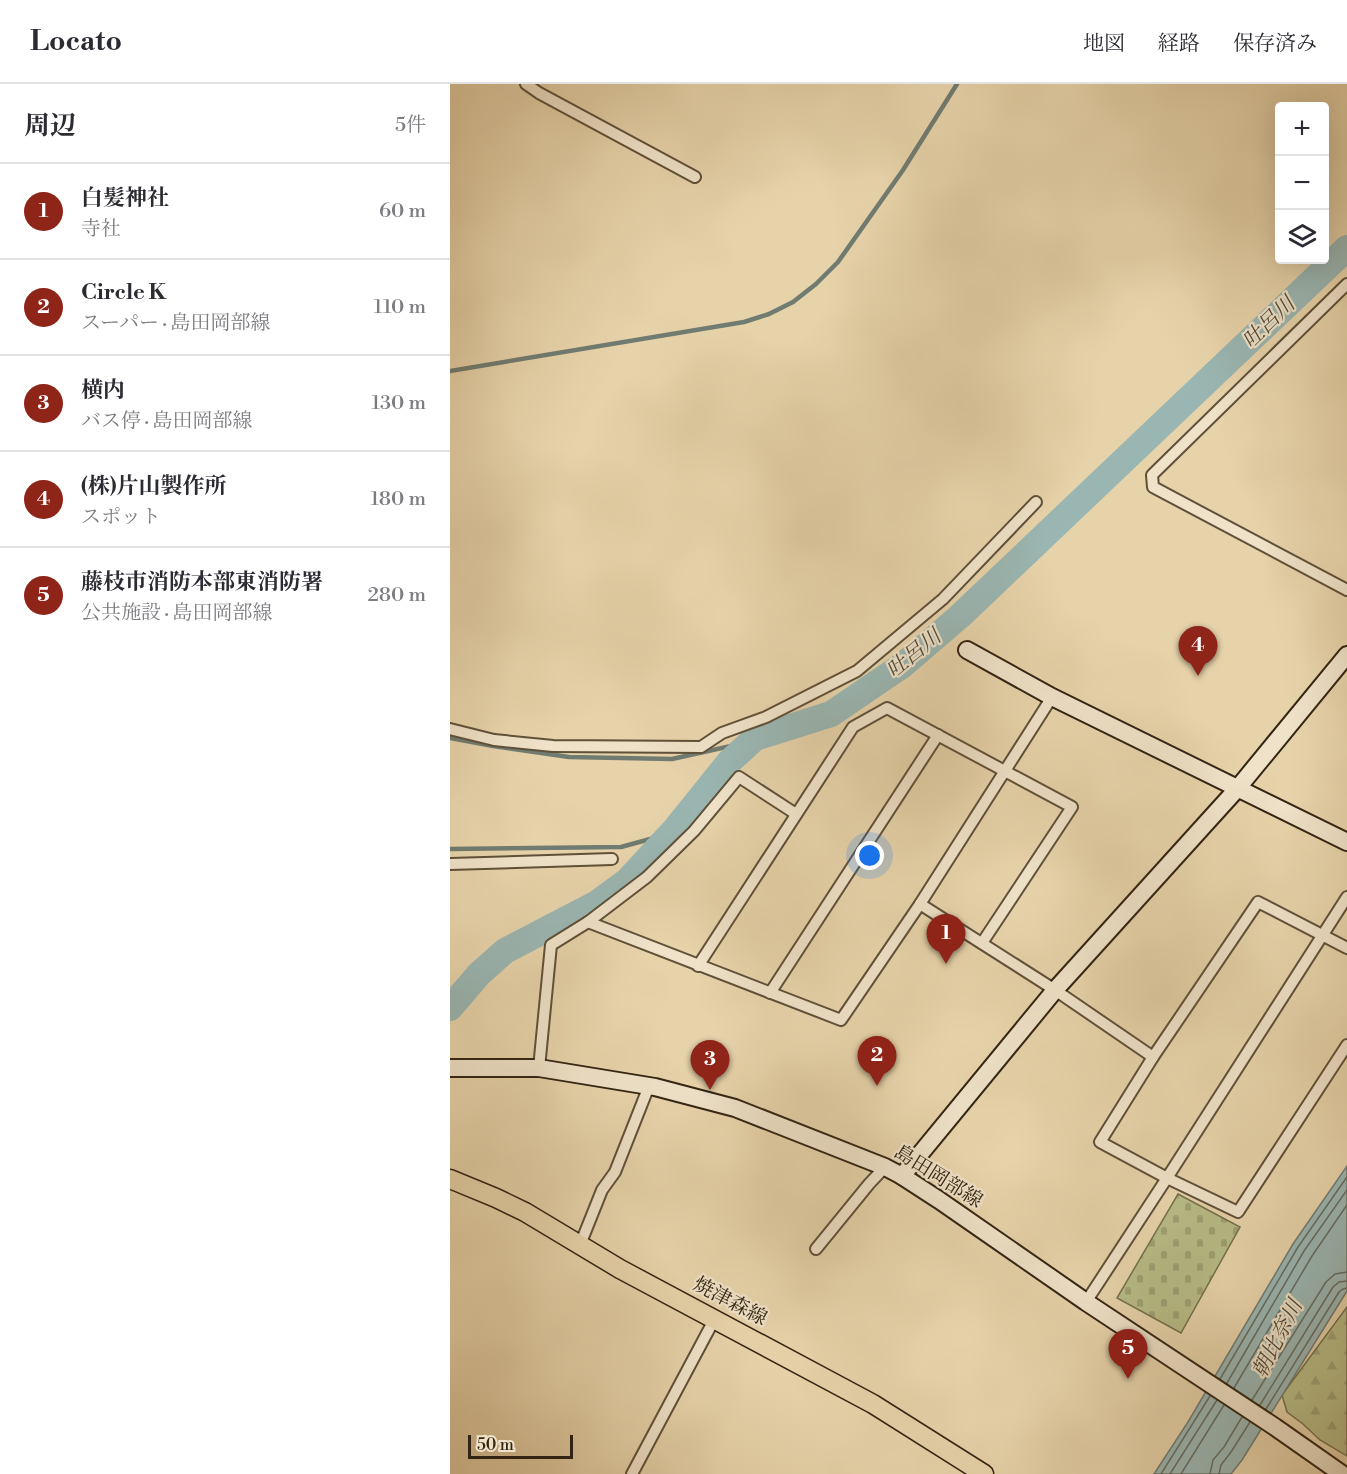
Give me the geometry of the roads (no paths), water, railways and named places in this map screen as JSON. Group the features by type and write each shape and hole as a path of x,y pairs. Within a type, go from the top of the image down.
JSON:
{"main road":[{"name":"焼津森線","path":"450,1179 525,1212 620,1269 873,1404 984,1474"}],"street":[{"path":"526,84 695,177"},
{"path":"1347,284 1152,475 1153,487 1347,590"},
{"path":"450,729 494,740 553,746 701,747 722,733 766,717 857,671 943,599 1036,502"},
{"path":"967,650 1052,697 1347,842"},
{"path":"902,1176 1055,990 1237,789 1347,655"},
{"path":"588,922 841,1020 920,904 1052,697"},
{"path":"698,966 853,727 887,708 1072,807 982,943"},
{"path":"770,993 938,735"},
{"path":"539,1068 551,945 588,922 647,878 694,831 739,777 796,814"},
{"path":"450,864 612,859"},
{"path":"1086,1302 1347,897"},
{"path":"1347,948 1258,902 1153,1057 1100,1142 1238,1212 1347,1045"},
{"path":"920,904 1055,990 1153,1057"},
{"name":"島田岡部線","path":"450,1068 539,1068 648,1086 735,1108 885,1167 902,1176 1342,1474"},
{"path":"580,1245 602,1190 615,1172 648,1086"},
{"path":"816,1249 885,1167"},
{"path":"632,1474 714,1320"}],"water":[{"name":"朝比奈川","path":"1347,1166 1347,1291 1242,1460 1231,1474 1154,1474 1188,1422 1293,1244"}],"waterway":[{"path":"450,371 744,322 769,314 793,302 816,284 838,262 903,170 957,84"},
{"name":"吐呂川","path":"450,1008 479,974 505,951 597,903 627,881 676,828 729,762 755,738 831,714 903,665 960,616 1347,248"},
{"path":"450,738 569,757 672,759 740,744 755,738"},
{"path":"450,849 621,847 654,838 676,828"}],"place":[{"name":"(株)片山製作所","path":"1198,676"},
{"name":"白髪神社","path":"946,964"},
{"name":"Circle K","path":"877,1086"},
{"name":"横内","path":"710,1090"},
{"name":"藤枝市消防本部東消防署","path":"1128,1379"}]}
